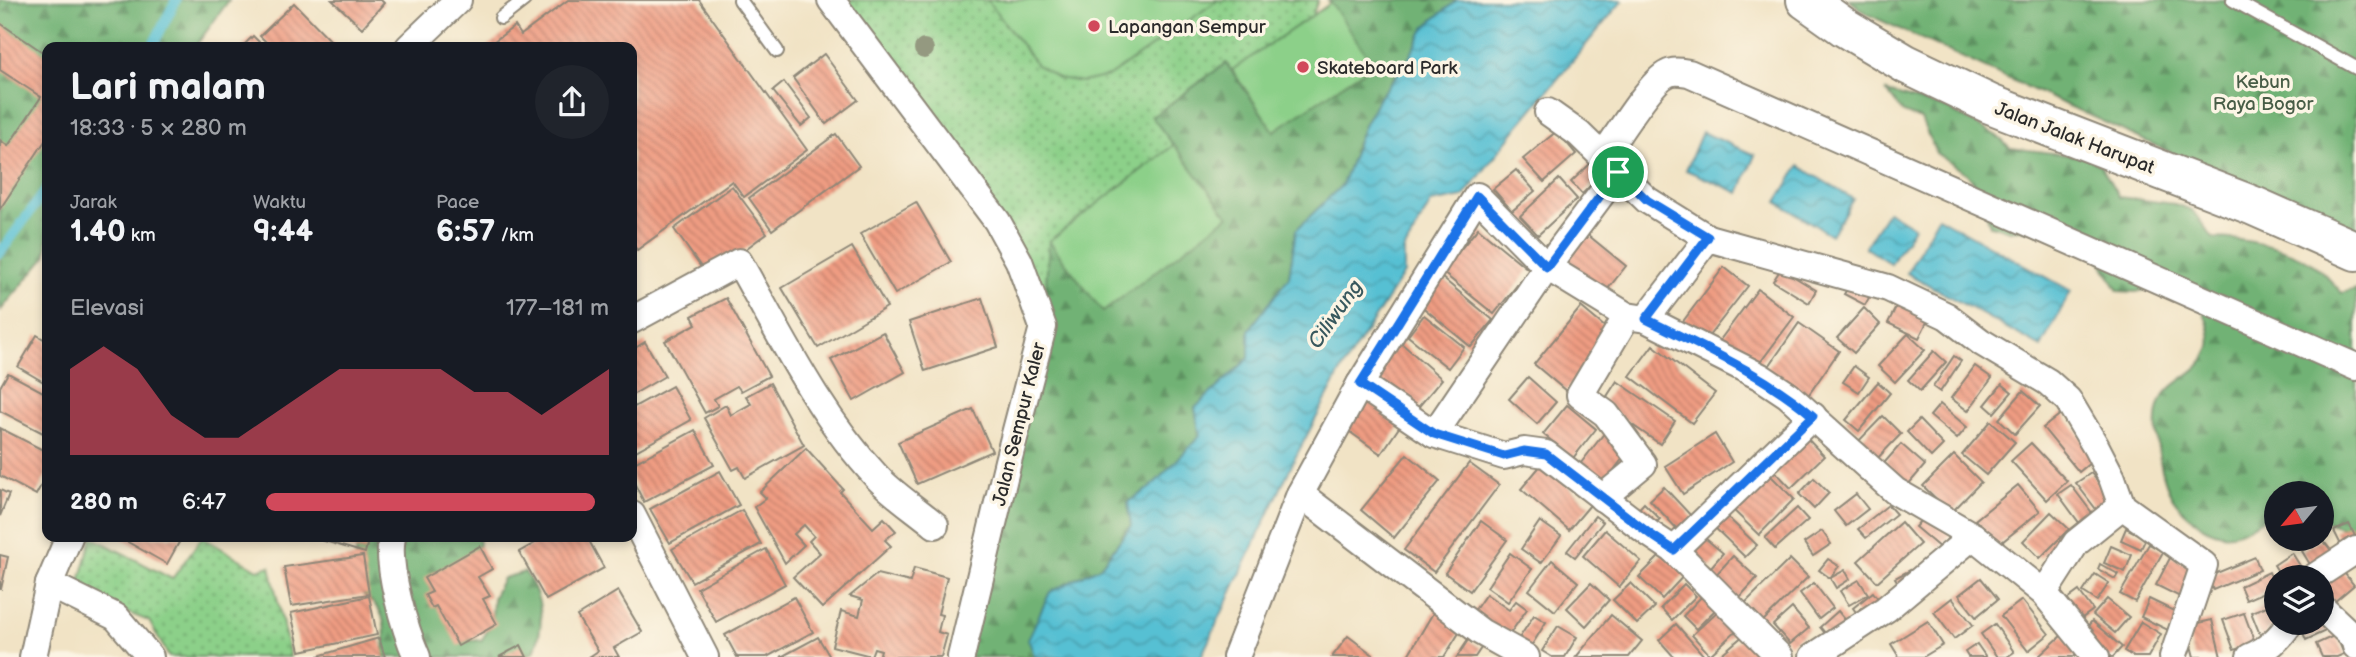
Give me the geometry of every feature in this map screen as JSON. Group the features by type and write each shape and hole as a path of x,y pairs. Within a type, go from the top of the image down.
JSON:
{"main road":[{"name":"Jalan Jalak Harupat","path":"1806,0 1844,27 1906,64 1990,104 2254,206 2356,251"}],"street":[{"path":"414,42 458,0"},
{"name":"Jalan Sempur Kaler","path":"831,0 996,221 1019,261 1043,327 961,657"},
{"path":"1434,434 1547,267 1611,164 1645,97 1666,74 1678,71 1689,73 2356,367"},
{"path":"1548,112 1579,134 1647,200 1708,237 1888,288 1947,316 1981,342 2048,382 2068,400 2112,478 2122,506 2204,565 2173,657"},
{"path":"1236,657 1300,494 1360,384 1477,196 1547,267 1637,318 1761,377 1788,395 1895,491 1973,536 2044,593 2095,657"},
{"path":"1602,498 1643,464 1606,414 1580,395 1637,318 1708,237"},
{"path":"637,317 739,262 806,381 842,433 878,478 935,525"},
{"path":"1360,384 1434,434 1504,456 1524,451 1546,454 1674,550 1780,657"},
{"path":"1674,550 1813,416"},
{"path":"1300,494 1481,632 1526,657"},
{"path":"2044,593 2076,543 2122,506"},
{"path":"637,525 705,657"},
{"path":"1813,657 1886,609 1973,536"},
{"path":"33,657 49,584 67,542"},
{"path":"391,542 389,551 393,580 417,657"},
{"path":"2333,565 2356,550"},
{"path":"49,584 116,617 150,657"},
{"path":"2334,619 2354,638 2356,646"},
{"path":"2250,657 2266,650 2282,635"}],"lane":[{"path":"501,19 524,0"},
{"path":"740,0 777,51"},
{"path":"2233,0 2356,68"}],"green space":[{"path":"0,0 229,0 199,42 42,42 42,261 0,311"},
{"path":"831,0 1318,0 1181,387 1146,435 1024,272"},
{"name":"Lapangan Sempur","path":"987,0 1218,0 1109,76 1082,82 1058,78 1037,65"},
{"path":"1328,0 1457,0 1425,27 1406,64 1380,96 1363,128 1342,185 1296,230 1289,277 1249,330 1249,358 1195,408 1200,436 1151,487 1128,502 1131,525 1100,567 1050,592 1029,639 1035,657 962,657 1043,327 1049,241 1080,281 1228,216 1152,117 1226,63 1274,131 1331,3"},
{"name":"Kebun Raya Bogor","path":"1849,0 2356,0 2356,237 1869,15"},
{"name":"Skateboard Park","path":"1331,3 1373,64 1274,131 1232,70"},
{"path":"1887,92 1948,109 1997,136 2010,148 2086,157 2101,166 2119,197 2175,204 2192,210 2213,238 2253,242 2283,250 2297,255 2319,269 2342,293 2356,289 2356,527 2350,531 2334,525 2334,481 2264,481 2264,519 2236,533 2222,534 2209,529 2183,511 2169,491 2161,466 2157,437 2158,411 2166,393 2201,364 2206,356 2211,341 2210,330 2201,304 2153,288 2136,292 2118,291 2099,257 2093,238 2077,229 2008,230 1990,225 1979,189 1967,174 1936,153 1921,119 1903,113"},
{"path":"1174,145 1228,216 1103,312 1049,241"},
{"path":"91,542 102,542 172,579 198,542 210,542 258,570 270,566 290,657 169,657 149,621 77,593"},
{"path":"362,542 479,542 459,637 481,641 492,623 493,598 503,578 525,572 539,601 541,621 534,652 524,657 384,657 383,619 375,605 358,591 354,568 357,545"}],"water":[{"name":"Ciliwung","path":"1457,0 1623,0 1463,197 1431,203 1404,250 1404,273 1342,369 1295,458 1201,657 1035,657 1028,639 1050,592 1100,567 1131,526 1128,502 1151,487 1200,436 1195,408 1249,358 1249,330 1289,277 1296,230 1342,185 1363,128 1380,96 1406,64 1425,27"},
{"path":"1702,132 1755,155 1739,193 1686,170"},
{"path":"1799,166 1853,199 1831,235 1777,202"},
{"path":"1888,211 1914,227 1891,264 1865,247"},
{"path":"1938,217 2071,291 2041,347 1907,273"}],"building":[{"path":"332,0 381,0 384,3 362,28"},
{"path":"568,0 699,0 807,150 744,197 732,181 637,250 637,42 493,42 515,26 521,35"},
{"path":"294,3 332,42 266,42 260,36"},
{"path":"0,23 42,52 42,146 0,209 0,140 8,146 41,97 0,70"},
{"path":"253,36 259,42 247,42"},
{"path":"824,54 858,100 826,124 793,78"},
{"path":"784,82 811,118 801,126 773,91"},
{"path":"1557,131 1576,154 1544,182 1523,159"},
{"path":"836,134 859,166 772,230 749,198"},
{"path":"1592,162 1603,174 1582,194 1571,182"},
{"path":"1516,170 1535,191 1512,211 1493,189"},
{"path":"1559,179 1577,199 1538,235 1520,216"},
{"path":"732,186 767,233 708,277 674,229"},
{"path":"916,202 951,262 895,294 860,234"},
{"path":"1478,228 1529,270 1494,314 1442,272"},
{"path":"1588,235 1626,266 1603,295 1564,264"},
{"path":"852,247 887,307 818,348 782,288"},
{"path":"1724,267 1748,286 1701,346 1678,328"},
{"path":"1781,269 1816,290 1809,303 1773,281"},
{"path":"1441,277 1493,320 1471,347 1419,304"},
{"path":"1851,283 1871,294 1865,305 1844,294"},
{"path":"1758,289 1794,317 1753,372 1717,344"},
{"path":"726,298 769,376 741,391 737,386 714,399 718,406 705,413 665,341 696,324 692,316"},
{"path":"982,298 998,347 925,371 909,322"},
{"path":"1898,303 1929,318 1919,338 1888,323"},
{"path":"1581,307 1613,334 1566,391 1534,364"},
{"path":"1864,308 1880,324 1854,353 1837,338"},
{"path":"1424,315 1464,347 1448,368 1408,336"},
{"path":"1799,323 1839,351 1805,400 1765,372"},
{"path":"883,332 905,372 854,401 831,360"},
{"path":"1908,334 1925,350 1895,382 1878,366"},
{"path":"37,335 42,338 42,381 18,367"},
{"path":"645,342 665,376 637,392 637,347"},
{"path":"1400,342 1442,379 1415,411 1372,374"},
{"path":"1653,345 1715,393 1692,423 1630,376"},
{"path":"1934,351 1946,362 1920,391 1908,380"},
{"path":"1954,356 1961,361 1940,392 1933,387"},
{"path":"1854,366 1869,377 1859,392 1843,382"},
{"path":"1975,366 1992,378 1968,411 1951,398"},
{"path":"8,373 42,391 42,432 0,411 0,387"},
{"path":"1528,377 1556,402 1537,424 1509,399"},
{"path":"1617,381 1675,421 1660,444 1602,404"},
{"path":"1878,382 1890,393 1859,431 1846,420"},
{"path":"770,383 804,445 745,478 739,467 733,470 704,418 726,405 731,415 751,404 746,396"},
{"path":"2002,384 2012,392 1994,413 1985,405"},
{"path":"672,386 691,420 637,450 637,405"},
{"path":"2023,391 2040,406 2015,434 1999,419"},
{"path":"1365,397 1402,423 1381,454 1343,427"},
{"path":"1940,404 1967,427 1957,439 1930,416"},
{"path":"1567,405 1596,429 1573,458 1543,434"},
{"path":"973,409 992,451 917,484 898,442"},
{"path":"2062,413 2097,457 2079,472 2043,428"},
{"path":"1883,416 1901,434 1870,466 1852,448"},
{"path":"1919,420 1943,445 1931,457 1907,432"},
{"path":"1991,421 2015,442 1986,475 1962,455"},
{"path":"0,428 42,449 42,484 36,495 0,476"},
{"path":"695,430 714,465 644,502 637,489 637,461"},
{"path":"1606,431 1629,450 1601,487 1577,468"},
{"path":"1802,433 1824,456 1791,488 1770,466"},
{"path":"1715,434 1732,462 1683,494 1665,466"},
{"path":"2031,443 2067,481 2047,500 2011,461"},
{"path":"1901,444 1925,465 1901,493 1877,471"},
{"path":"806,448 843,489 840,492 873,528 884,518 896,531 885,540 891,546 822,608 793,577 820,553 809,541 814,536 804,525 794,534 804,545 785,563 754,507 766,498 760,492"},
{"path":"1407,454 1440,481 1394,538 1361,510"},
{"path":"1954,455 1981,482 1951,513 1923,486"},
{"path":"1469,463 1499,485 1434,572 1404,550"},
{"path":"1542,464 1590,505 1569,530 1521,489"},
{"path":"1763,468 1794,499 1759,535 1727,504"},
{"path":"720,471 739,505 670,543 650,509"},
{"path":"2091,473 2113,502 2099,513 2076,483"},
{"path":"1814,478 1829,493 1814,509 1799,494"},
{"path":"2018,485 2040,511 1997,546 1975,520"},
{"path":"2071,485 2096,518 2083,528 2058,494"},
{"path":"1664,487 1693,518 1679,531 1650,500"},
{"path":"0,490 9,494 0,516"},
{"path":"1856,494 1868,509 1846,526 1834,511"},
{"path":"1644,503 1660,519 1650,528 1635,513"},
{"path":"1888,505 1896,514 1866,538 1858,529"},
{"path":"1797,508 1808,520 1775,549 1765,538"},
{"path":"742,510 761,544 692,582 672,549"},
{"path":"1720,510 1757,545 1745,557 1709,522"},
{"path":"2051,512 2069,529 2040,558 2023,541"},
{"path":"1927,513 1951,534 1940,548 1915,527"},
{"path":"1595,516 1603,522 1575,557 1567,551"},
{"path":"1481,521 1507,540 1470,591 1445,573"},
{"path":"1540,521 1561,536 1541,563 1521,549"},
{"path":"1901,522 1920,544 1877,582 1858,561"},
{"path":"2349,524 2356,538 2343,549 2334,531"},
{"path":"2126,528 2146,538 2141,549 2121,540"},
{"path":"1605,530 1641,561 1619,587 1583,556"},
{"path":"1822,531 1831,544 1813,556 1804,543"},
{"path":"1700,534 1723,553 1711,567 1688,548"},
{"path":"128,542 179,542 167,564"},
{"path":"328,542 368,542 365,553"},
{"path":"537,542 590,542 604,568 546,600 519,552"},
{"path":"2149,544 2163,552 2135,602 2120,594"},
{"path":"480,546 492,569 478,577 490,596 483,599 497,624 458,646 436,606 432,608 425,595 432,592 424,578"},
{"path":"2111,546 2132,555 2125,572 2104,563"},
{"path":"766,549 785,584 716,622 697,588"},
{"path":"1666,550 1688,571 1662,599 1639,577"},
{"path":"2302,551 2333,553 2313,565"},
{"path":"1510,553 1532,569 1508,602 1487,587"},
{"path":"2292,553 2300,565 2274,565"},
{"path":"0,555 8,557 1,589 0,589"},
{"path":"363,556 369,594 291,606 284,567"},
{"path":"1733,556 1757,578 1738,599 1713,578"},
{"path":"2171,556 2197,570 2182,598 2156,585"},
{"path":"2255,557 2260,570 2213,590 2207,577"},
{"path":"1790,559 1808,577 1760,624 1742,606"},
{"path":"1828,559 1839,566 1830,578 1819,570"},
{"path":"1552,560 1578,582 1555,611 1529,590"},
{"path":"2100,564 2118,574 2115,579 2098,569"},
{"path":"914,568 947,577 938,614 942,615 938,632 947,635 941,657 879,657 881,650 874,648 871,656 832,646 841,611 859,616 863,600 850,596 877,574 910,582"},
{"path":"2341,569 2354,585 2334,602 2334,576"},
{"path":"1845,570 1850,579 1836,588 1830,578"},
{"path":"1910,570 1914,578 1900,586 1895,578"},
{"path":"2095,574 2109,583 2097,601 2083,592"},
{"path":"2264,574 2264,592 2246,600 2240,586"},
{"path":"1981,578 1998,599 1976,617 1959,595"},
{"path":"1859,580 1868,594 1849,605 1840,591"},
{"path":"1591,583 1609,600 1586,626 1567,608"},
{"path":"1631,583 1655,607 1637,624 1613,600"},
{"path":"1814,583 1833,608 1819,619 1800,593"},
{"path":"1684,584 1696,596 1672,620 1661,608"},
{"path":"618,591 642,632 614,648 619,657 589,657 598,651 577,616"},
{"path":"2079,591 2093,610 2078,621 2064,602"},
{"path":"1873,592 1884,606 1863,622 1853,608"},
{"path":"1486,594 1509,610 1516,601 1527,609 1507,638 1472,614"},
{"path":"1704,594 1718,607 1696,629 1683,616"},
{"path":"369,596 377,635 300,651 291,613"},
{"path":"794,597 813,632 767,657 737,657 725,635"},
{"path":"1952,598 1973,625 1954,639 1934,612"},
{"path":"2107,599 2129,617 2115,633 2093,615"},
{"path":"2149,599 2182,615 2174,633 2141,617"},
{"path":"2022,600 2049,634 2028,651 2001,616"},
{"path":"2264,607 2264,634 2261,637 2251,612"},
{"path":"1436,608 1464,625 1444,657 1407,657"},
{"path":"1721,608 1739,628 1710,655 1692,635"},
{"path":"1792,608 1809,628 1790,644 1773,625"},
{"path":"1838,611 1847,622 1829,638 1820,627"},
{"path":"2244,613 2255,643 2234,650 2223,620"},
{"path":"1534,615 1546,622 1530,648 1518,640"},
{"path":"1611,615 1642,641 1629,657 1576,657"},
{"path":"2212,620 2221,657 2194,657 2186,626"},
{"path":"1928,621 1943,645 1923,657 1899,657 1891,644"},
{"path":"2092,621 2122,647 2113,657 2106,657 2081,634"},
{"path":"2141,622 2161,634 2148,657 2134,657 2124,651"},
{"path":"1676,624 1705,657 1674,657 1659,640"},
{"path":"1995,624 2014,652 2007,657 1997,657 1981,634"},
{"path":"1558,626 1577,637 1565,657 1552,657 1542,651"},
{"path":"1744,635 1764,657 1718,657"},
{"path":"2062,635 2078,652 2073,657 2038,657"},
{"path":"2304,635 2317,635 2306,640"},
{"path":"2336,635 2344,654 2322,657 2316,644"},
{"path":"1348,636 1376,657 1332,657"},
{"path":"818,637 830,657 781,657"},
{"path":"379,638 385,657 318,657 318,656"},
{"path":"1468,640 1481,648 1475,657 1457,657"},
{"path":"1977,644 1986,657 1968,657 1965,652"},
{"path":"521,645 527,657 499,657"}],"waterway":[{"path":"155,42 176,0"},
{"path":"0,253 42,196"}],"place":[{"name":"Lapangan Sempur","path":"1094,26"},
{"name":"Skateboard Park","path":"1303,67"}],"route":[{"path":"1618,172 1647,200 1708,237 1646,319 1761,377 1813,416 1674,550 1546,454 1524,451 1504,456 1434,434 1360,384 1477,196 1547,267 1618,172"}]}
